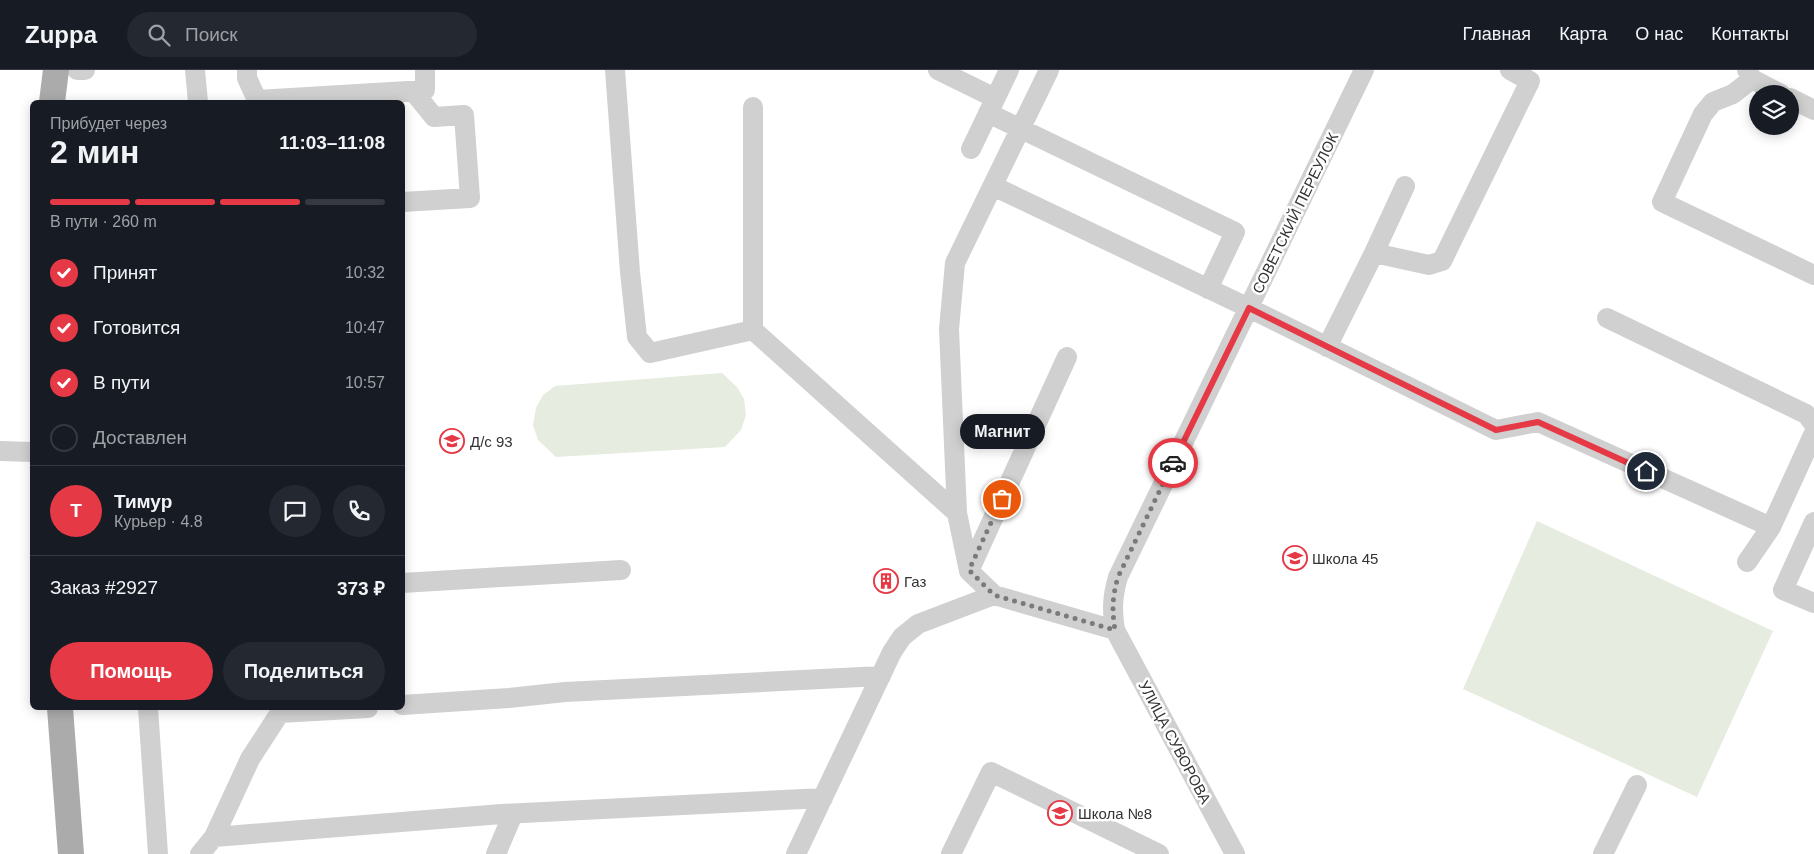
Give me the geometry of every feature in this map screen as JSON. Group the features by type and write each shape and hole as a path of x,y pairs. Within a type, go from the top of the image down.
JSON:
{"main road":[{"path":"52,100 56,70"},
{"path":"60,710 72,854"}],"street":[{"path":"77,70 84,70"},
{"path":"195,70 198,100"},
{"path":"246,70 247,78 257,100 301,100 426,90 425,70"},
{"path":"615,70 630,272 637,337 650,353 753,330"},
{"path":"938,70 992,105 1021,128 1235,232 1208,289"},
{"path":"972,149 1009,70"},
{"path":"1049,70 955,263 949,329 957,513 969,570 994,595 1115,630"},
{"path":"1374,253 1428,265 1442,261 1530,80 1510,70"},
{"name":"СОВЕТСКИЙ ПЕРЕУЛОК","path":"1115,630 1112,610 1113,596 1118,577 1249,308 1357,72"},
{"path":"1766,85 1749,75 1733,94 1713,102 1702,114 1662,202 1814,275"},
{"path":"405,202 470,198 464,115 434,117 413,91"},
{"path":"1799,102 1814,110"},
{"path":"753,106 753,330 957,513"},
{"path":"993,186 1249,308 1496,430 1538,422 1771,527"},
{"path":"1327,347 1405,186"},
{"path":"1607,318 1806,414 1814,424"},
{"path":"969,570 1066,357"},
{"path":"1747,562 1771,527 1814,433"},
{"path":"0,451 30,452"},
{"path":"1814,522 1783,590 1814,603"},
{"path":"405,583 621,570"},
{"path":"796,854 892,652 902,637 918,624 994,595"},
{"name":"УЛИЦА СУВОРОВА","path":"1115,630 1236,854"},
{"path":"405,705 510,698 565,692 881,676"},
{"path":"148,710 158,854"},
{"path":"200,854 214,837 250,759 281,710"},
{"path":"951,854 991,772 1160,854"},
{"path":"1602,854 1637,785"},
{"path":"214,837 514,814 823,798"},
{"path":"496,854 514,814"}],"shaded area":[{"path":"722,373 737,387 744,399 746,415 741,430 725,447 556,457 538,440 533,425 536,408 543,395 555,386"},
{"path":"1537,521 1773,631 1697,797 1463,689"}],"way so far":[{"path":"1002,499 969,570 976,579 994,595 1115,630 1112,610 1113,596 1118,577 1173,463"}],"place":[{"name":"Д/с 93","path":"452,441"},
{"name":"Магнит","path":"1002,499"},
{"name":"Школа 45","path":"1295,558"},
{"name":"Газ","path":"886,581"},
{"name":"Школа №8","path":"1060,813"}],"route":[{"path":"1173,463 1249,308 1496,430 1538,422 1646,471"}]}
